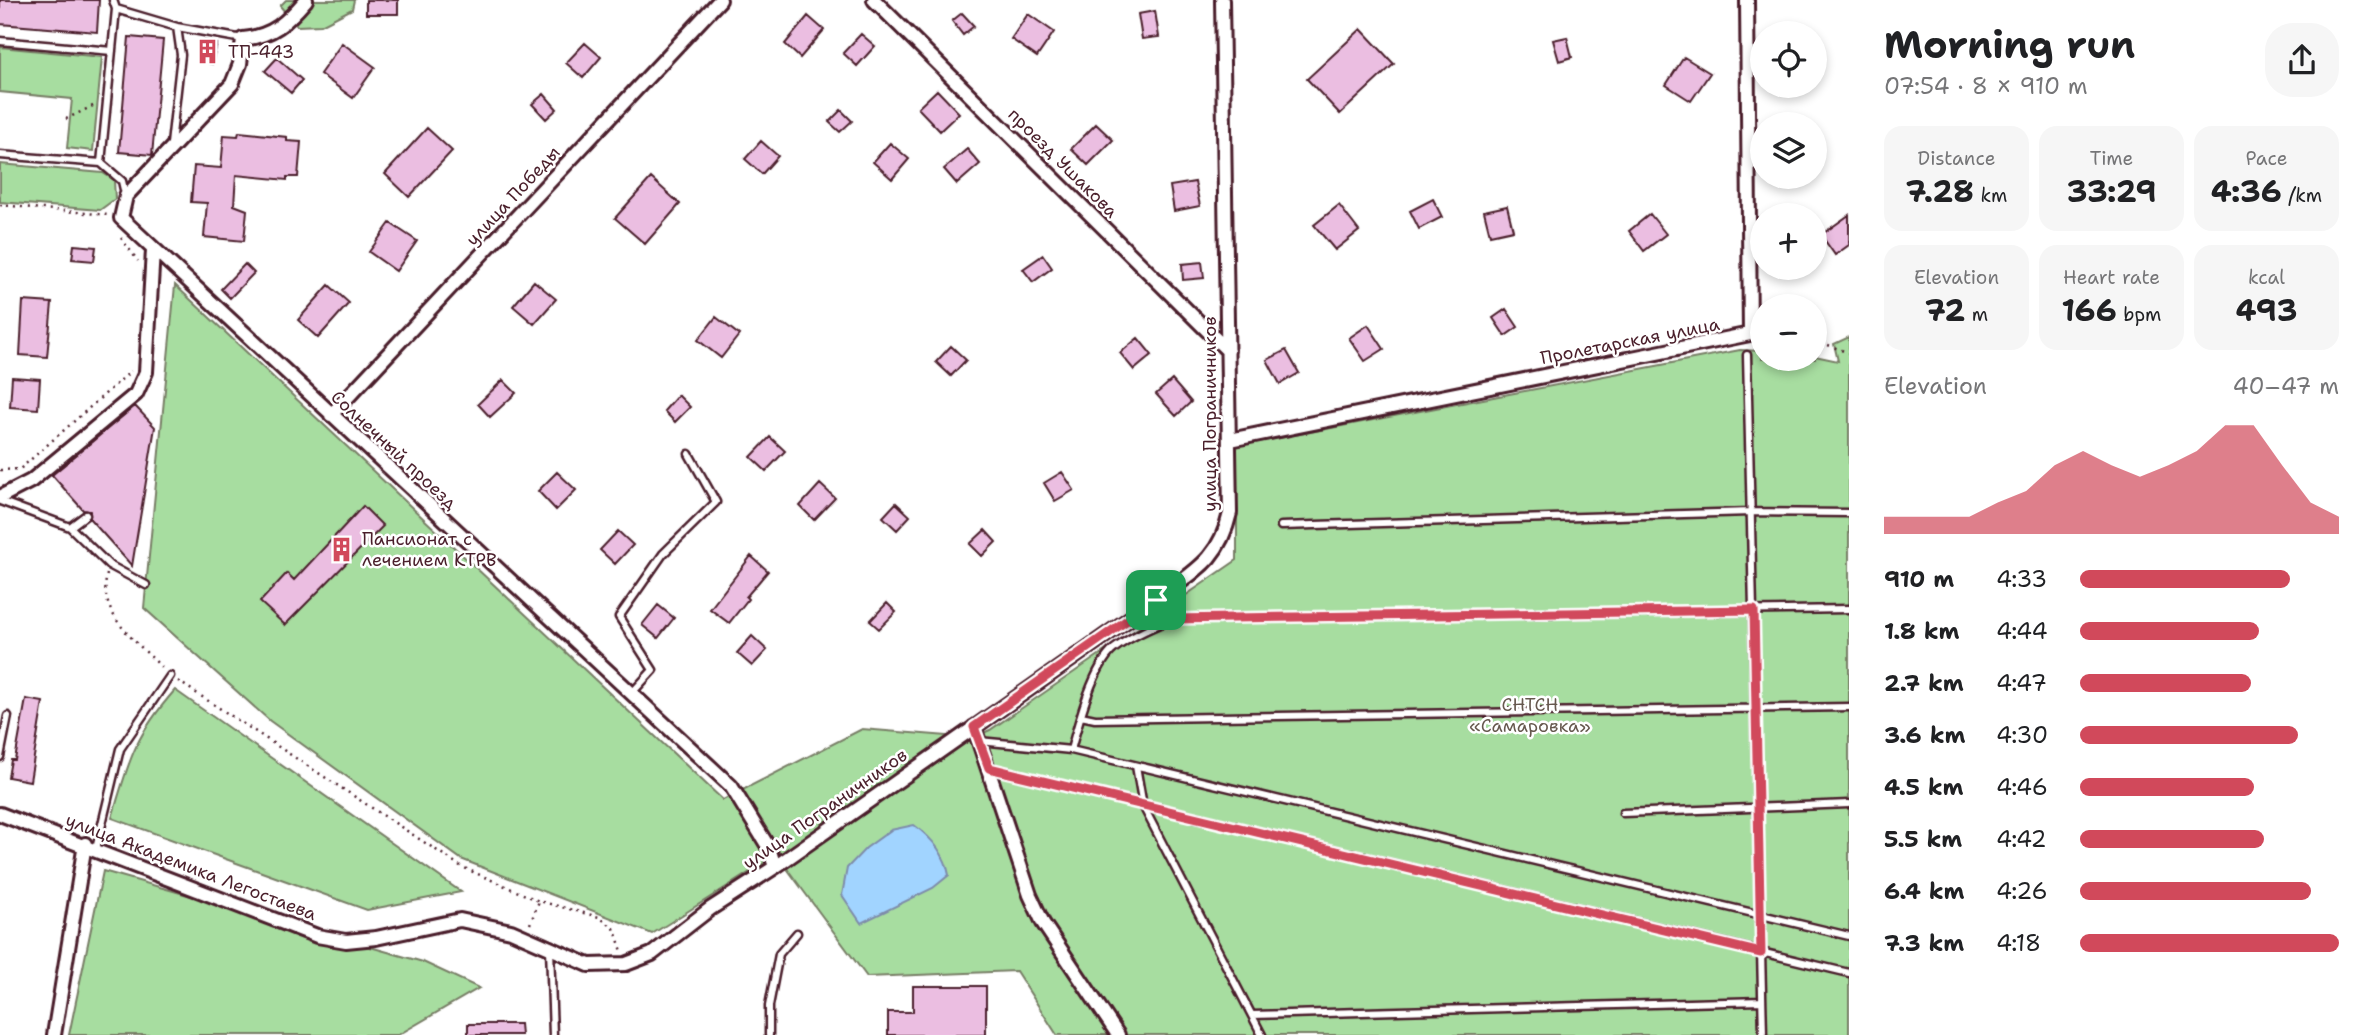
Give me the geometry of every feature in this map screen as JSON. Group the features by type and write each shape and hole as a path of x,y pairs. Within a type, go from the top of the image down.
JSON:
{"street":[{"path":"115,220 126,196 232,84 240,64 243,39 262,37 275,31 306,0"},
{"name":"улица Победы","path":"331,415 720,0"},
{"name":"проезд Ушакова","path":"874,0 1228,351"},
{"name":"улица Пограничников","path":"652,954 710,909 775,867 1156,600 1214,556 1225,535 1230,513 1222,0"},
{"name":"Пролетарская улица","path":"1230,440 1750,334 1747,0"},
{"name":"Солнечный проезд","path":"115,220 153,250 731,786 769,848 775,867"},
{"path":"0,499 31,481 136,394 146,372 153,250"},
{"path":"974,727 1030,895 1043,923 1118,1035"},
{"name":"улица Академика Легостаева","path":"0,814 90,846 265,918 317,936 346,941 376,938 460,920 489,924 589,965 626,964 652,954"},
{"path":"54,1035 90,846"}],"lane":[{"path":"101,163 116,9 113,0"},
{"path":"116,9 177,27 243,39"},
{"path":"171,149 181,55 177,27"},
{"path":"0,41 112,51"},
{"path":"0,155 101,163 122,181 126,196"},
{"path":"1748,355 1763,1035"},
{"path":"631,694 653,670 619,617 663,554 716,502 689,454"},
{"path":"0,499 70,527 109,565 146,585"},
{"path":"1282,526 1751,512 1849,513"},
{"path":"70,527 86,515"},
{"path":"1156,600 1172,619"},
{"path":"1070,750 1099,672 1111,651 1141,632 1172,619 1849,609"},
{"path":"90,846 120,749 170,676"},
{"path":"1081,716 1095,719 1849,708"},
{"path":"0,757 8,716"},
{"path":"979,741 1070,750 1849,936"},
{"path":"1136,766 1143,806 1262,1035"},
{"path":"989,768 1849,973"},
{"path":"1623,813 1849,804"},
{"path":"769,1035 769,1006 779,954 797,933"},
{"path":"550,948 553,1035"},
{"path":"1252,1014 1762,1001"}],"path":[{"path":"66,119 93,105 107,103"},
{"path":"0,205 102,213 115,220"},
{"path":"102,213 115,220"},
{"path":"116,231 144,270"},
{"path":"1827,345 1849,353"},
{"path":"0,470 20,469 134,368"},
{"path":"109,565 103,591 109,611 170,676 462,867 539,901 599,918 614,928 626,964"},
{"path":"525,937 539,901"}],"green space":[{"path":"286,0 354,0 352,9 321,25 297,26 280,6"},
{"path":"0,47 102,57 93,151 67,148 72,99 0,92"},
{"path":"0,164 103,173 114,180 115,199 100,210 0,202"},
{"name":"СНТСН «Самаровка»","path":"175,285 723,800 862,729 972,738 990,730 1237,560 1237,446 1740,350 1750,350 1750,371 1827,371 1827,359 1838,361 1834,344 1849,337 1849,1035 1057,1035 1016,971 867,977 777,855 652,934 461,859 270,721 144,608"},
{"path":"175,690 461,892 367,910 112,818 134,750 150,722"},
{"path":"103,871 423,962 479,988 398,1035 69,1035"}],"water":[{"path":"914,825 937,847 949,875 933,888 861,923 842,895 847,868 866,848 891,830"}],"building":[{"path":"0,0 99,0 97,32 0,24"},
{"path":"366,0 398,0 398,14 366,14"},
{"path":"1155,11 1159,37 1142,39 1138,14"},
{"path":"962,13 974,26 963,35 952,21"},
{"path":"1028,14 1054,32 1037,57 1011,39"},
{"path":"808,16 824,30 800,58 785,44"},
{"path":"1361,29 1394,64 1340,114 1307,79"},
{"path":"861,34 875,46 857,66 843,53"},
{"path":"129,37 163,40 152,155 119,152"},
{"path":"1567,37 1572,57 1559,61 1553,40"},
{"name":"ТП-443","path":"205,41 217,44 212,64 200,61"},
{"path":"342,43 375,67 353,98 320,74"},
{"path":"585,43 601,57 583,78 566,63"},
{"path":"1684,57 1710,73 1691,101 1666,85"},
{"path":"277,58 302,80 291,93 265,71"},
{"path":"937,90 959,113 940,131 918,108"},
{"path":"544,94 557,109 546,119 532,104"},
{"path":"841,110 852,121 840,132 829,122"},
{"path":"1096,124 1113,140 1088,165 1071,149"},
{"path":"427,128 452,151 409,197 385,174"},
{"path":"239,132 287,137 287,141 301,142 298,177 287,177 287,180 236,175 234,205 247,210 244,241 204,237 207,203 191,202 194,166 221,168 224,135 238,136"},
{"path":"761,141 778,156 762,174 745,159"},
{"path":"890,143 909,159 892,179 873,162"},
{"path":"967,149 980,164 957,184 944,169"},
{"path":"651,178 680,204 645,244 615,218"},
{"path":"1195,182 1200,206 1174,211 1170,186"},
{"path":"1433,199 1442,217 1419,229 1410,211"},
{"path":"1339,205 1359,231 1335,250 1314,225"},
{"path":"1507,206 1513,230 1490,235 1484,211"},
{"path":"1650,214 1666,234 1644,251 1629,231"},
{"path":"1849,215 1849,245 1835,255 1827,244 1827,231"},
{"path":"390,223 417,241 396,271 369,252"},
{"path":"74,245 96,247 94,261 72,259"},
{"path":"1043,255 1052,268 1033,282 1023,269"},
{"path":"1202,262 1204,278 1183,280 1182,264"},
{"path":"245,264 254,273 230,298 221,289"},
{"path":"534,281 556,299 534,324 513,306"},
{"path":"329,285 349,303 318,338 298,320"},
{"path":"23,301 52,303 47,357 20,355"},
{"path":"1506,309 1518,327 1505,336 1493,318"},
{"path":"716,317 739,335 721,358 698,340"},
{"path":"1368,325 1384,349 1365,361 1349,338"},
{"path":"1138,338 1152,355 1134,370 1120,353"},
{"path":"951,346 966,360 951,376 936,362"},
{"path":"1286,350 1299,373 1280,384 1267,360"},
{"path":"12,377 40,379 38,409 10,407"},
{"path":"503,380 516,393 490,417 478,404"},
{"path":"1172,380 1191,402 1176,416 1156,394"},
{"path":"678,395 690,407 675,422 664,411"},
{"path":"135,406 155,427 132,566 90,519 90,511 83,510 52,475"},
{"path":"770,437 785,451 766,471 751,457"},
{"path":"557,472 576,490 556,510 538,491"},
{"path":"1062,472 1074,490 1055,501 1044,483"},
{"path":"820,484 835,498 814,520 800,506"},
{"path":"896,503 910,516 897,530 883,517"},
{"name":"Пансионат с лечением КТРВ","path":"363,506 383,526 285,625 260,602 287,573 294,580"},
{"path":"985,530 996,542 982,556 970,544"},
{"path":"618,531 633,545 615,564 600,550"},
{"path":"751,556 768,571 729,623 710,609"},
{"path":"887,603 896,612 879,629 870,621"},
{"path":"658,605 674,618 658,638 642,625"},
{"path":"752,636 767,650 752,666 737,653"},
{"path":"26,699 43,702 30,781 8,777 11,760 15,760"},
{"path":"913,986 986,986 986,1035 888,1035 888,1012 913,1012"},
{"path":"468,1024 520,1024 521,1035 468,1035"}],"place":[{"name":"ТП-443","path":"208,52"},
{"name":"Пансионат с лечением КТРВ","path":"342,549"}],"route":[{"path":"1156,600 1172,619 1754,610 1761,953 989,768 974,727 1156,600"}]}
